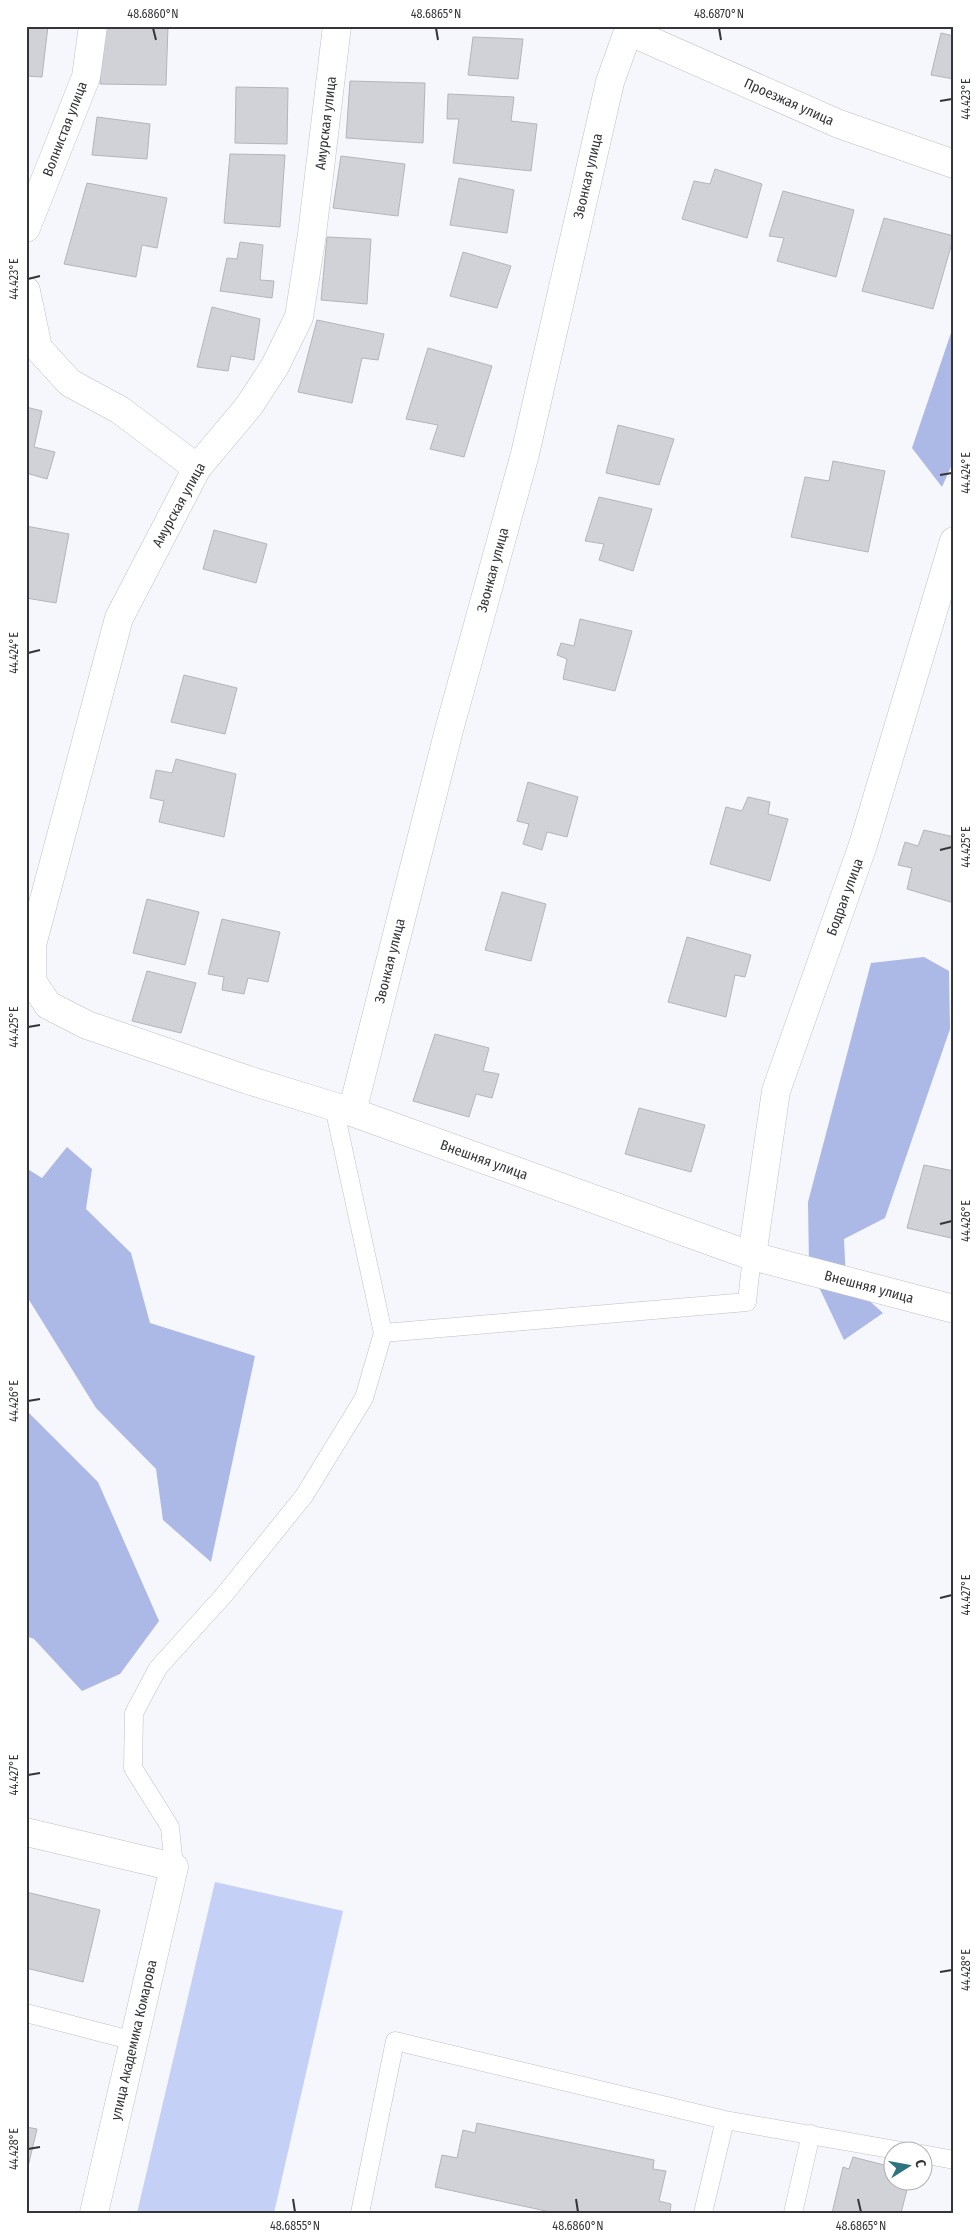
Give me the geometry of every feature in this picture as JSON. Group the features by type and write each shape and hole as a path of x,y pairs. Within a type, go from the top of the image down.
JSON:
{"street":[{"name":"Волнистая улица","path":"26,228 38,169 86,77 93,26"},
{"name":"Проезжая улица","path":"629,28 839,124 954,164"},
{"name":"Звонкая улица","path":"343,1109 524,454 610,82 629,28"},
{"name":"Амурская улица","path":"32,980 32,945 119,618 197,468 249,406 275,366 298,317 312,234 337,34"},
{"path":"26,291 38,348 70,383 120,410 197,468"},
{"name":"Бодрая улица","path":"752,1256 776,1091 863,845 954,541"},
{"name":"Внешняя улица","path":"32,980 48,1005 88,1025 248,1080 343,1109 752,1256 954,1309"},
{"path":"26,1832 174,1867"},
{"name":"улица Академика Комарова","path":"94,2213 174,1867"}],"lane":[{"path":"174,1867 170,1827 133,1768 134,1713 158,1668 224,1595 304,1496 364,1398 383,1333 343,1109"},
{"path":"383,1333 747,1302 752,1256"},
{"path":"26,2013 134,2041"},
{"path":"360,2213 395,2041 725,2120 882,2147"},
{"path":"703,2213 725,2120"},
{"path":"793,2213 812,2134"},
{"path":"932,2156 954,2160"}],"shaded area":[{"path":"954,324 954,460 942,487 912,448"},
{"path":"924,957 949,971 950,1029 885,1218 844,1239 846,1280 883,1313 844,1340 809,1266 808,1202 871,963"},
{"path":"67,1147 92,1169 86,1209 131,1253 150,1323 255,1356 211,1562 163,1520 156,1469 96,1408 26,1295 26,1168 42,1178"},
{"path":"26,1410 98,1482 159,1621 120,1674 82,1691 34,1639 26,1636"},
{"path":"215,1882 343,1911 274,2213 137,2213"}],"building":[{"path":"26,26 48,26 42,77 26,76"},
{"path":"102,26 168,26 166,85 100,84"},
{"path":"941,33 954,36 954,79 931,75"},
{"path":"473,37 523,39 518,79 468,75"},
{"path":"350,81 425,83 423,143 346,138"},
{"path":"236,87 288,88 287,144 235,143"},
{"path":"448,94 514,97 511,121 537,124 531,171 453,163 459,119 447,119"},
{"path":"97,117 150,124 147,159 92,155"},
{"path":"230,154 285,155 280,227 224,223"},
{"path":"341,156 405,164 398,216 333,208"},
{"path":"715,169 762,184 747,238 682,219 694,181 710,184"},
{"path":"459,178 514,190 507,233 450,225"},
{"path":"87,183 167,198 157,248 142,245 136,277 64,264"},
{"path":"783,191 854,210 836,277 777,261 784,238 769,236"},
{"path":"884,218 954,236 933,309 862,291"},
{"path":"327,237 371,239 367,304 321,300"},
{"path":"240,242 263,245 260,280 274,281 272,298 220,291 227,258 237,259"},
{"path":"463,252 511,266 497,308 450,296"},
{"path":"212,307 260,319 254,360 231,356 228,371 197,367"},
{"path":"317,320 384,334 378,360 362,358 352,403 298,392"},
{"path":"428,348 492,366 464,457 430,449 438,425 406,419"},
{"path":"26,407 42,411 34,447 55,452 47,479 26,473"},
{"path":"618,425 674,439 659,485 606,473"},
{"path":"833,461 885,471 868,552 791,537 805,477 829,481"},
{"path":"599,497 652,509 633,571 599,560 604,544 585,541"},
{"path":"26,526 69,534 56,603 26,598"},
{"path":"214,530 267,544 256,583 203,569"},
{"path":"580,619 632,631 615,691 563,679 567,659 557,655 561,643 574,646"},
{"path":"184,675 237,688 225,734 171,722"},
{"path":"176,759 236,774 224,837 159,822 164,801 150,798 156,770 172,773"},
{"path":"528,782 578,797 567,837 547,832 542,850 523,844 529,824 517,821"},
{"path":"748,797 770,802 768,814 788,819 770,881 710,864 726,807 742,811"},
{"path":"924,830 954,837 954,903 907,889 912,868 898,865 905,842 918,846"},
{"path":"502,892 546,904 531,961 485,950"},
{"path":"147,899 199,912 185,965 133,953"},
{"path":"222,919 280,932 268,982 248,978 244,994 222,990 224,977 208,974"},
{"path":"687,937 751,955 745,977 735,975 726,1017 668,1002"},
{"path":"147,971 196,983 181,1033 132,1021"},
{"path":"435,1034 489,1048 483,1071 499,1074 492,1098 476,1094 469,1117 413,1101"},
{"path":"639,1108 705,1125 691,1172 625,1154"},
{"path":"924,1165 954,1171 954,1225 951,1238 907,1228"},
{"path":"26,1892 100,1910 83,1982 26,1968"},
{"path":"477,2123 654,2160 653,2169 666,2171 659,2201 671,2204 670,2213 555,2213 435,2187 442,2155 457,2158 463,2130 475,2133"},
{"path":"26,2127 37,2129 26,2175"},
{"path":"853,2157 882,2164 882,2192 906,2192 901,2213 832,2213 843,2167 849,2169"}]}
